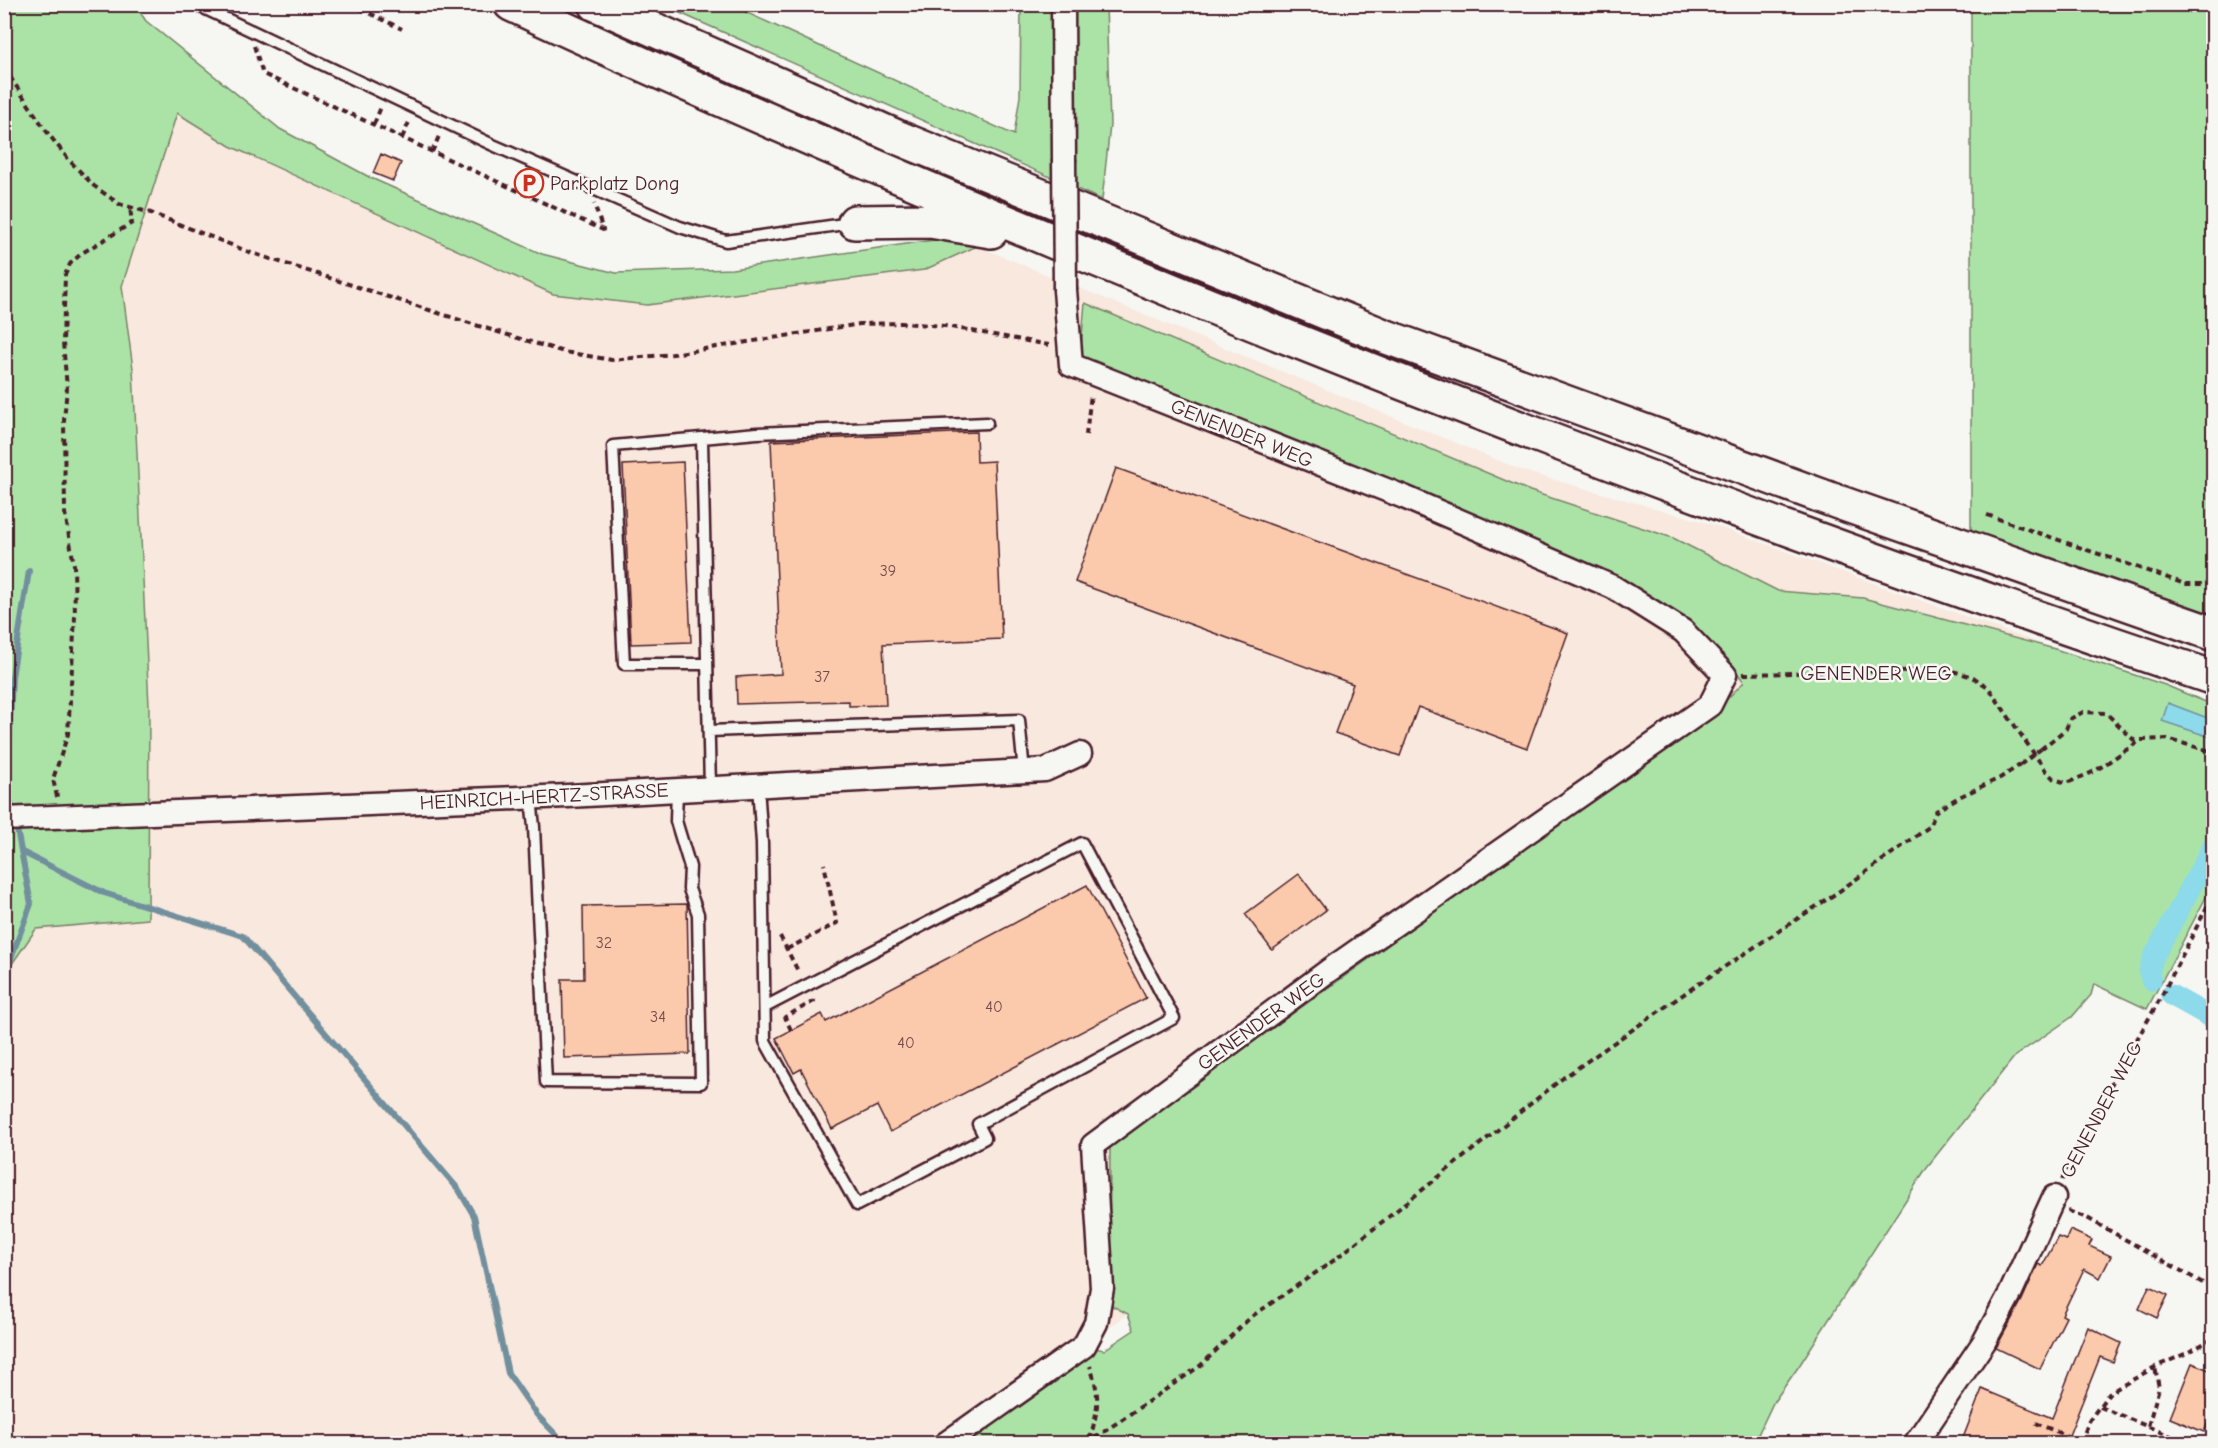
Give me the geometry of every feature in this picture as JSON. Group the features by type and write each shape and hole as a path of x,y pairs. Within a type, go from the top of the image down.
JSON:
{"highway":[{"path":"511,4 955,202 1421,390 1722,505 2214,678"},
{"path":"596,4 899,138 1384,336 1827,498 2214,634"},
{"path":"855,222 930,221 1062,245"}],"street":[{"path":"1063,4 1065,290 1069,349"},
{"name":"GENENDER WEG","path":"945,1443 1084,1346 1096,1323 1102,1288 1093,1145 1328,971 1710,705 1725,675 1683,631 1612,587 1404,497 1071,365 1069,349"},
{"name":"HEINRICH-HERTZ-STRASSE","path":"4,819 531,798 1024,772 1045,770 1080,754"},
{"path":"1915,1443 1983,1342 2010,1294 2052,1201"}],"lane":[{"path":"195,4 493,145 680,227 726,241 855,222"},
{"path":"706,664 624,664 612,446 702,440 757,433 987,423"},
{"path":"702,440 710,788"},
{"path":"709,731 1019,720 1024,772"},
{"path":"758,786 762,852 765,1041 857,1205 985,1138 978,1124 1174,1018 1082,843 765,1006"},
{"path":"531,798 546,1082 701,1083 698,914 689,889 690,867 676,822 676,790"}],"path":[{"path":"351,4 402,29"},
{"path":"257,34 254,48 263,74 603,230 594,204 599,191"},
{"path":"4,68 47,132 69,160 94,186 119,204 249,252 564,352 612,360 673,354 764,338 870,324 901,323 945,326 1069,349"},
{"path":"49,817 58,799 53,778 68,734 75,617 74,565 65,513 64,420 67,388 63,343 64,275 70,264 82,253 132,223 130,207"},
{"path":"1086,435 1093,374"},
{"path":"1987,515 2185,584 2205,584 2214,577"},
{"name":"GENENDER WEG","path":"1725,675 1949,670 1973,677 1988,687 2046,771 2054,779 2067,783 2095,771 2136,742 2167,739 2214,752"},
{"path":"1088,1442 1200,1366 1251,1317 1333,1261 1563,1078 1694,987 1838,892 1929,827 1936,811 2020,765 2066,729 2070,719 2083,712 2106,713 2136,742"},
{"path":"787,949 837,923 824,864"},
{"name":"GENENDER WEG","path":"2052,1201 2092,1118 2169,983 2214,893"},
{"path":"2052,1201 2087,1218 2214,1291"},
{"path":"2036,1422 2083,1443 2089,1421 2109,1393 2214,1338"},
{"path":"1084,1346 1098,1389 1097,1411 1088,1442"},
{"path":"2148,1426 2159,1388 2155,1367"},
{"path":"2100,1407 2171,1436 2176,1443"},
{"path":"452,1443 462,1436 471,1443"}],"shaded area":[{"path":"177,113 230,146 553,294 647,305 924,270 977,246 1526,472 1708,523 2055,649 1778,839 1084,1346 945,1443 5,1444 5,974 36,929 148,919 149,706 133,369 122,286"}],"green space":[{"path":"5,5 135,5 146,21 280,129 371,178 542,254 616,273 732,269 955,237 977,246 924,270 647,305 553,294 230,146 177,113 122,286 133,369 149,706 148,919 36,929 5,974"},
{"path":"662,5 730,5 1014,135 1020,96 1021,5 1106,5 1110,125 1102,200"},
{"path":"1971,5 2213,5 2213,618 1971,532"},
{"path":"1085,303 1530,491 1673,538 1778,591 1863,598 2055,649 2165,685 2213,705 2213,884 2147,1009 2094,984 2091,995 2072,1017 2015,1056 1927,1167 1773,1403 1754,1443 945,1444 1084,1346 1104,1350 1134,1330 1128,1314 1109,1304 1110,1144 1714,712 1744,682 1728,660 1684,617 1613,576 1080,358"}],"water":[{"path":"2168,703 2213,720 2213,738 2162,721"}],"building":[{"path":"381,154 401,163 393,181 373,173"},
{"path":"976,432 977,462 994,461 1002,639 883,644 886,705 849,706 849,701 737,704 736,677 781,674 771,441"},
{"path":"683,462 691,642 631,644 623,465"},
{"path":"1116,468 1568,633 1527,748 1418,707 1400,756 1335,733 1353,684 1075,582"},
{"path":"1299,874 1326,910 1272,950 1245,914"},
{"path":"1087,885 1146,998 890,1132 877,1106 832,1129 801,1069 794,1073 776,1038 822,1014 826,1022"},
{"path":"687,904 690,1054 564,1058 562,979 584,979 583,906"},
{"path":"2070,1230 2092,1240 2089,1246 2111,1256 2100,1278 2084,1269 2062,1315 2066,1317 2040,1369 1996,1348 2038,1264 2042,1266 2058,1237 2066,1240"},
{"path":"2149,1286 2168,1295 2157,1318 2139,1309"},
{"path":"2088,1327 2121,1343 2113,1362 2100,1357 2066,1443 1977,1443 1963,1438 1982,1389 2052,1418"},
{"path":"2192,1363 2214,1372 2214,1408 2204,1432 2170,1418"}],"waterway":[{"path":"13,814 7,785 12,677 29,571"},
{"path":"4,977 31,904 16,824"},
{"path":"2151,980 2149,972 2153,958 2214,844"},
{"path":"22,852 104,893 243,936 459,1190 474,1216 508,1373 537,1415 565,1444"},
{"path":"2171,995 2214,1019"}],"place":[{"name":"Parkplatz Dong","path":"529,183"}]}
